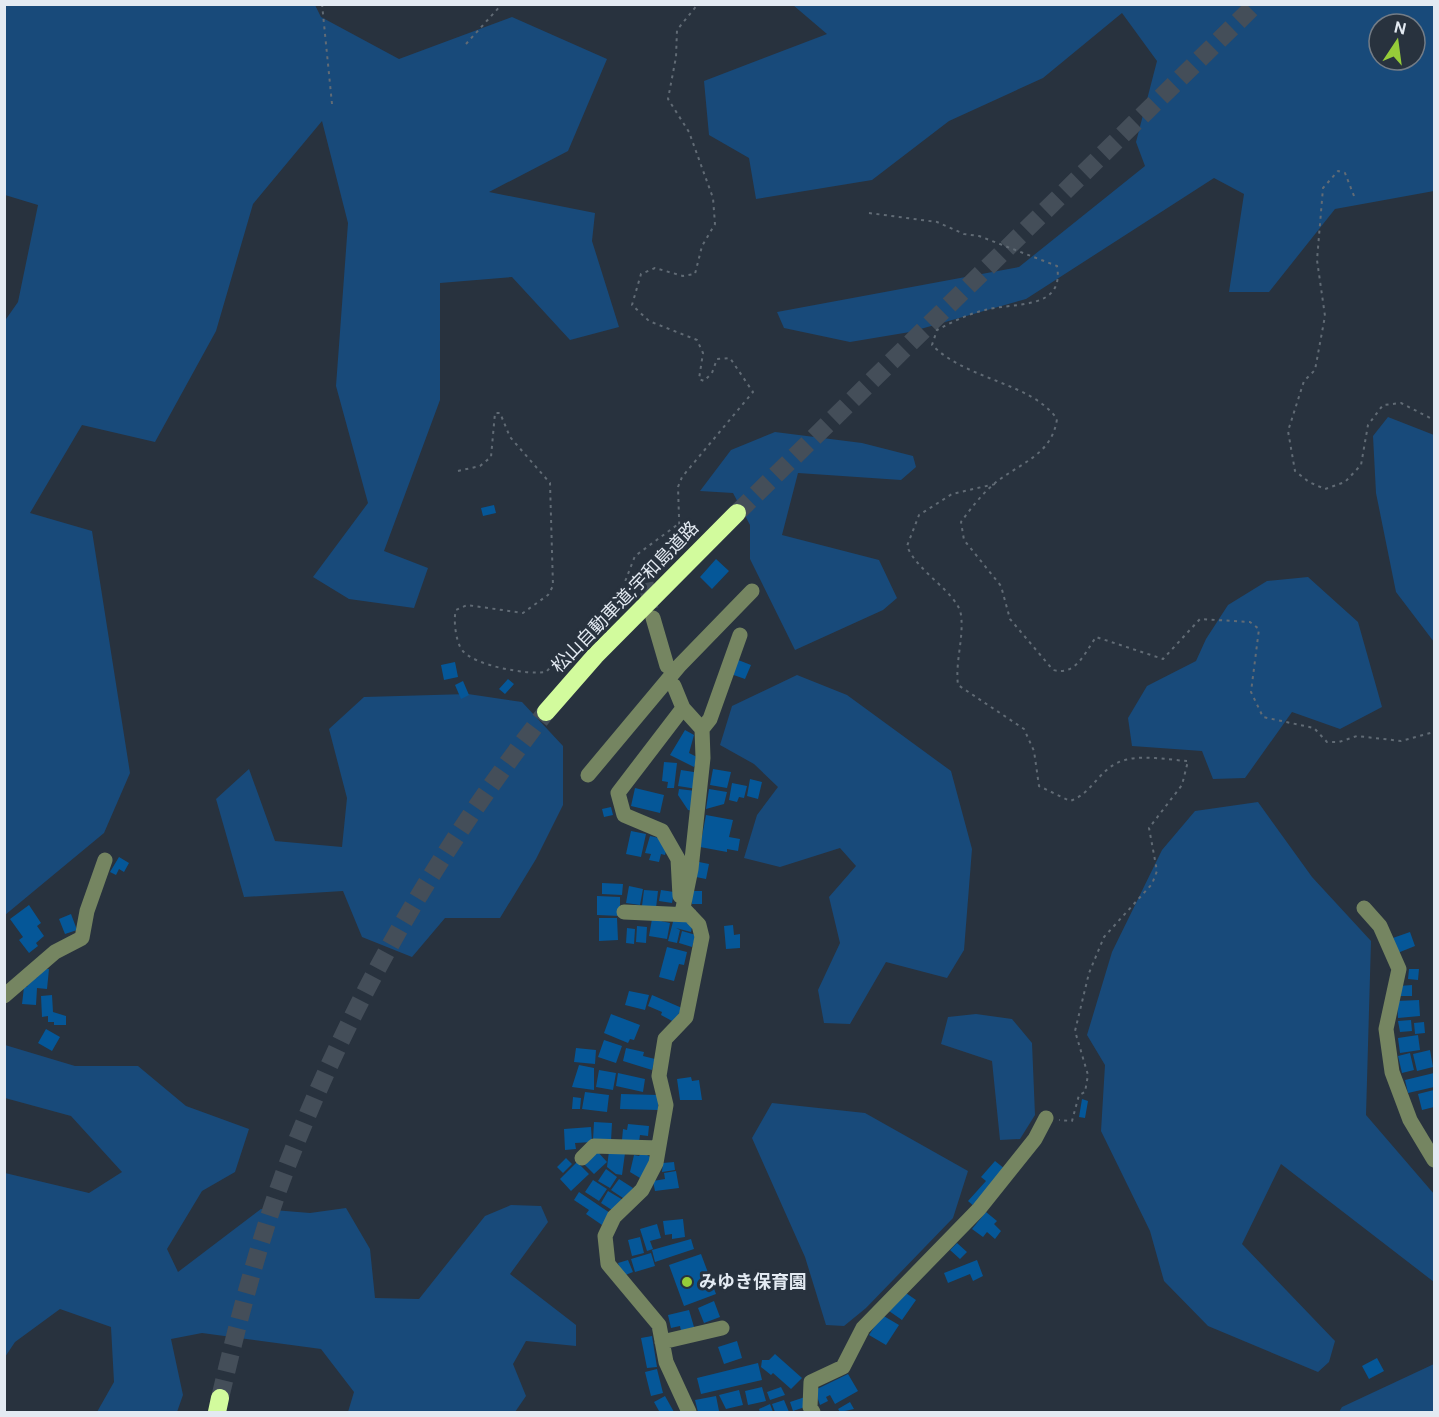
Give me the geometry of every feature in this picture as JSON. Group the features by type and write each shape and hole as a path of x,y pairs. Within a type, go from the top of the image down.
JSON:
{"highway":[{"name":"松山自動車道;宇和島道路","path":"546,712 595,656 737,513"}],"street":[{"path":"588,775 674,672 752,591"},
{"path":"653,618 667,666"},
{"path":"702,729 710,719 740,635"},
{"path":"674,686 683,708 702,729 703,758 687,912"},
{"path":"683,708 618,792 624,815 662,831 678,859 687,912 699,925 702,937 686,1017 665,1039 659,1076 666,1106 656,1163 642,1190 614,1217 605,1236 608,1264 659,1325 666,1362 688,1413"},
{"path":"4,996 55,952 82,938 87,911 105,860"},
{"path":"1364,908 1380,926 1399,969 1386,1029 1392,1072 1410,1120 1434,1160"},
{"path":"624,912 687,912"},
{"path":"813,1413 810,1407 811,1382 843,1367 863,1328 979,1209 1035,1139 1046,1118"},
{"path":"582,1158 594,1146 658,1148"},
{"path":"662,1342 723,1328"}],"path":[{"path":"322,4 332,104"},
{"path":"466,45 502,4"},
{"path":"646,583 649,573 681,546 677,525 678,487 682,477 753,392 730,358 717,359 712,373 704,381 699,379 704,353 697,340 649,321 632,304 641,274 655,268 684,276 695,274 702,246 715,224 713,198 689,132 668,99 676,57 677,30 698,4"},
{"path":"1354,195 1345,173 1338,171 1323,188 1317,260 1325,316 1315,370 1305,381 1288,431 1295,471 1309,482 1325,489 1345,482 1361,465 1368,425 1383,405 1401,403 1434,420"},
{"path":"869,213 937,222 964,234 979,236 1057,266 1059,279 1050,295 1037,302 985,309 959,319 937,330 932,345 961,368 1022,393 1049,408 1057,419 1054,436 1037,454 995,484 961,522 964,540 1001,586 1010,619 1053,670 1061,672 1074,669 1096,637 1163,659 1200,619 1250,622 1259,629 1251,692 1263,717 1314,728 1327,742 1339,742 1358,736 1401,741 1434,732"},
{"path":"458,471 480,466 491,456 495,413 500,413 510,437 550,483 553,586 548,595 524,613 467,605 456,610 454,618 462,650 477,661 531,674 546,672 621,592 635,556 677,525"},
{"path":"995,484 952,494 919,515 907,546 913,561 955,601 961,615 956,669 958,686 1024,729 1034,751 1039,786 1070,801 1082,797 1116,763 1136,759 1188,761 1182,785 1149,828 1157,871 1152,884 1104,937 1089,974 1075,1031 1088,1075 1085,1092 1079,1095 1072,1121 1046,1118"}],"shaded area":[{"path":"5,4 315,5 321,17 399,59 512,17 607,59 568,151 489,192 595,213 592,241 619,327 570,340 512,277 440,283 440,400 384,551 428,568 414,608 349,599 313,577 368,503 336,386 348,223 322,121 253,204 216,331 155,442 82,425 30,513 92,531 130,773 104,833 5,915 4,322 18,302 38,205 5,195"},
{"path":"793,5 1434,5 1434,191 1335,209 1269,292 1229,292 1244,194 1214,178 1026,299 910,332 850,342 784,328 777,312 1019,267 1145,166 1136,142 1157,61 1122,13 1043,78 949,121 872,180 756,199 749,158 709,135 704,81 827,34"},
{"path":"1388,417 1434,435 1434,642 1396,592 1376,493 1373,436"},
{"path":"775,432 862,443 913,456 916,467 901,480 798,473 782,535 879,560 897,598 883,610 795,650 750,559 750,525 733,493 700,491 731,450"},
{"path":"1308,577 1358,622 1382,707 1340,729 1292,712 1245,778 1213,779 1202,751 1132,746 1128,718 1147,686 1196,661 1206,639 1228,605 1267,581"},
{"path":"797,675 847,695 951,771 972,849 964,950 947,978 886,962 850,1024 824,1023 818,990 840,943 829,897 856,866 840,848 780,867 744,858 757,815 778,787 754,764 720,745 732,706"},
{"path":"468,694 522,702 563,746 563,805 536,859 500,918 445,918 412,957 362,937 343,891 244,897 216,799 249,769 275,841 342,847 347,798 329,729 364,697"},
{"path":"1258,802 1312,877 1371,941 1366,1115 1434,1194 1434,1282 1281,1164 1242,1244 1335,1341 1329,1362 1318,1372 1208,1326 1164,1281 1150,1231 1101,1131 1105,1065 1087,1035 1112,952 1162,850 1195,811"},
{"path":"976,1014 1012,1019 1032,1043 1035,1115 1020,1139 1000,1140 992,1061 941,1044 948,1017"},
{"path":"5,1045 75,1066 138,1066 186,1106 249,1129 235,1172 202,1191 167,1249 178,1272 261,1209 310,1213 346,1208 370,1249 375,1298 419,1299 485,1216 511,1205 541,1206 548,1222 510,1274 576,1325 576,1346 526,1341 513,1364 526,1396 515,1412 348,1412 354,1392 321,1349 202,1333 171,1339 183,1395 177,1412 97,1412 114,1382 111,1327 60,1309 15,1342 5,1357 5,1173 89,1193 122,1172 71,1116 5,1098"},
{"path":"772,1103 865,1113 968,1171 953,1218 866,1308 844,1326 826,1325 805,1257 752,1138"},
{"path":"1434,1364 1434,1412 1339,1412 1342,1407"}],"building":[{"path":"494,505 496,513 483,516 481,508"},
{"path":"716,559 729,571 712,589 700,577"},
{"path":"733,658 751,665 745,679 728,673"},
{"path":"455,662 458,677 444,680 441,665"},
{"path":"508,679 514,684 505,694 499,689"},
{"path":"463,681 469,695 461,699 455,685"},
{"path":"685,730 694,735 689,753 699,758 694,767 670,755"},
{"path":"664,762 677,763 674,788 667,788 668,782 662,781"},
{"path":"713,769 731,772 727,788 710,785"},
{"path":"681,770 700,773 697,789 678,786"},
{"path":"750,779 762,782 758,799 747,796"},
{"path":"732,783 747,786 744,798 739,797 737,802 729,800"},
{"path":"635,788 664,795 660,813 631,806"},
{"path":"679,789 696,791 694,811 688,810 678,795"},
{"path":"709,789 727,792 724,804 706,809"},
{"path":"611,807 613,815 604,817 602,809"},
{"path":"706,815 733,820 729,837 740,839 738,851 727,849 727,852 700,847"},
{"path":"631,831 646,834 641,857 626,854"},
{"path":"650,836 664,839 668,844 665,855 661,854 659,862 649,860 651,854 645,853"},
{"path":"119,857 129,863 124,872 119,869 116,875 110,872"},
{"path":"699,862 709,864 706,879 696,877"},
{"path":"602,883 623,884 622,895 602,894"},
{"path":"629,886 643,889 640,905 626,903"},
{"path":"644,890 658,891 656,908 642,906"},
{"path":"661,890 674,892 672,903 659,901"},
{"path":"692,891 702,891 702,904 692,904"},
{"path":"597,896 620,897 620,916 597,915"},
{"path":"29,905 41,923 37,926 44,936 36,943 38,946 29,953 19,940 23,937 10,919"},
{"path":"71,914 77,930 65,934 59,919"},
{"path":"599,918 617,918 618,940 599,941"},
{"path":"674,918 693,923 691,932 676,928 680,930 677,943 668,941"},
{"path":"652,919 670,923 667,939 649,936"},
{"path":"733,925 734,935 740,934 740,948 726,949 724,926"},
{"path":"637,926 647,927 646,943 636,942"},
{"path":"627,928 635,929 634,944 626,943"},
{"path":"682,931 696,935 692,947 679,943"},
{"path":"1410,932 1415,946 1395,954 1390,939"},
{"path":"667,947 687,952 684,965 679,964 674,981 659,977"},
{"path":"38,968 49,969 47,989 37,988 36,1005 22,1004 24,987 27,987 31,977 37,978"},
{"path":"1409,969 1419,969 1418,980 1408,979"},
{"path":"1412,985 1412,996 1400,996 1399,986"},
{"path":"629,991 649,995 645,1010 625,1005"},
{"path":"52,995 53,1012 66,1016 66,1025 54,1025 54,1022 48,1022 48,1016 42,1017 41,996"},
{"path":"652,995 682,1008 674,1022 661,1015 662,1012 648,1006"},
{"path":"1419,1000 1420,1016 1398,1018 1397,1001"},
{"path":"611,1014 640,1025 634,1040 630,1039 628,1043 604,1033"},
{"path":"1411,1020 1412,1031 1400,1032 1398,1021"},
{"path":"1424,1022 1425,1033 1415,1034 1414,1023"},
{"path":"46,1029 60,1037 52,1051 38,1043"},
{"path":"1418,1035 1420,1050 1400,1053 1398,1038"},
{"path":"604,1040 622,1046 616,1063 598,1057"},
{"path":"576,1048 596,1050 595,1064 574,1062"},
{"path":"626,1048 644,1052 643,1056 655,1059 652,1070 623,1061"},
{"path":"1430,1050 1433,1067 1417,1071 1413,1054"},
{"path":"1410,1053 1414,1070 1402,1073 1398,1056"},
{"path":"579,1065 594,1068 594,1090 572,1087"},
{"path":"599,1070 616,1073 613,1090 596,1087"},
{"path":"618,1073 645,1079 643,1092 616,1086"},
{"path":"1434,1073 1434,1087 1408,1093 1405,1080"},
{"path":"691,1077 692,1081 699,1080 702,1100 680,1100 677,1079"},
{"path":"1434,1090 1434,1107 1422,1110 1418,1094"},
{"path":"585,1092 609,1095 607,1112 582,1109"},
{"path":"621,1094 658,1095 658,1110 620,1109"},
{"path":"573,1097 581,1098 580,1109 572,1109"},
{"path":"1082,1099 1088,1101 1085,1118 1079,1117"},
{"path":"594,1122 612,1123 611,1141 593,1140"},
{"path":"628,1124 649,1126 648,1136 640,1135 639,1142 622,1140 623,1129 627,1130"},
{"path":"591,1127 592,1142 575,1143 576,1149 565,1150 564,1129"},
{"path":"597,1151 607,1162 594,1174 584,1164"},
{"path":"609,1151 625,1153 622,1175 616,1174 607,1167"},
{"path":"642,1152 652,1158 640,1178 630,1172 634,1155 639,1156"},
{"path":"566,1158 572,1164 563,1173 557,1167"},
{"path":"995,1161 1005,1169 976,1208 968,1201 986,1181 981,1177"},
{"path":"577,1162 589,1174 571,1191 560,1179"},
{"path":"674,1162 675,1170 662,1172 663,1163"},
{"path":"606,1169 617,1177 610,1188 598,1181"},
{"path":"676,1171 679,1188 655,1191 653,1181 665,1179 664,1173"},
{"path":"619,1179 633,1188 626,1200 611,1190"},
{"path":"593,1180 607,1189 599,1201 585,1192"},
{"path":"608,1191 623,1200 615,1212 601,1203"},
{"path":"579,1192 610,1213 602,1225 586,1214 589,1210 574,1200"},
{"path":"986,1212 997,1221 994,1224 1001,1231 995,1239 987,1232 983,1237 972,1229"},
{"path":"683,1219 685,1237 672,1239 672,1234 665,1235 663,1221"},
{"path":"657,1224 661,1238 650,1241 653,1249 647,1251 640,1229"},
{"path":"640,1237 644,1253 632,1256 628,1240"},
{"path":"691,1239 694,1249 655,1262 652,1250"},
{"path":"957,1243 967,1252 960,1259 950,1250"},
{"path":"651,1253 655,1266 635,1272 631,1259"},
{"path":"701,1254 716,1294 684,1306 669,1265"},
{"path":"628,1260 633,1272 623,1276 618,1263"},
{"path":"977,1260 983,1276 973,1281 970,1274 948,1283 944,1273"},
{"path":"903,1291 916,1300 902,1320 889,1311"},
{"path":"714,1301 720,1317 704,1323 698,1308"},
{"path":"689,1310 694,1327 681,1331 680,1326 671,1328 668,1315"},
{"path":"882,1315 899,1325 886,1345 869,1335"},
{"path":"652,1336 657,1367 647,1368 641,1338"},
{"path":"737,1341 742,1358 724,1364 718,1347"},
{"path":"775,1354 802,1378 791,1389 773,1373 771,1375 761,1367 762,1360 769,1360"},
{"path":"1377,1358 1384,1371 1369,1379 1362,1366"},
{"path":"758,1363 762,1380 701,1394 697,1378"},
{"path":"657,1369 663,1393 651,1396 645,1372"},
{"path":"848,1374 858,1391 835,1404 830,1395 826,1397 828,1401 820,1405 815,1390"},
{"path":"762,1387 766,1401 748,1405 745,1391"},
{"path":"781,1387 785,1395 770,1400 767,1392"},
{"path":"739,1390 743,1405 726,1409 719,1395"},
{"path":"665,1396 674,1412 656,1412 659,1411 654,1402"},
{"path":"716,1396 719,1411 698,1412 695,1400"},
{"path":"805,1397 808,1406 793,1411 790,1402"},
{"path":"784,1400 789,1412 775,1412 772,1404"},
{"path":"850,1402 854,1409 840,1412 838,1409"},
{"path":"770,1404 773,1412 760,1412 759,1409"}],"tunnel":[{"path":"737,513 1256,4"},
{"path":"646,583 651,609"},
{"path":"220,1398 250,1279 268,1221 288,1163 340,1042 369,984 433,873 468,818 546,712"}],"place":[{"name":"みゆき保育園","path":"687,1282"}]}
